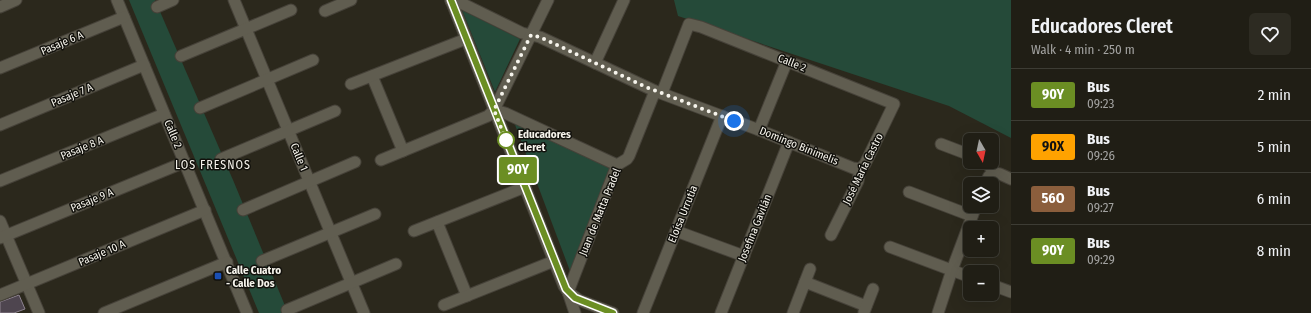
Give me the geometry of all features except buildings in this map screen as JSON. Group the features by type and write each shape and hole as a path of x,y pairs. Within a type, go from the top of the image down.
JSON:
{"street":[{"path":"0,6 16,0"},
{"name":"Calle 2","path":"117,0 247,313"},
{"path":"157,7 173,0"},
{"name":"Calle 1","path":"234,0 364,313"},
{"name":"Domingo Binimelis","path":"451,1 456,0 522,33 540,37 658,92 759,130 853,168 860,169"},
{"path":"381,160 488,116 494,110 548,0"},
{"path":"595,63 624,0"},
{"path":"325,11 347,1"},
{"path":"451,1 564,286 568,292 575,313"},
{"path":"181,56 290,10"},
{"name":"Pasaje 6 A","path":"0,68 124,17"},
{"name":"Calle 2","path":"688,24 701,27 894,104"},
{"name":"Juan de Matta Pradel","path":"568,292 617,165 629,156 688,24"},
{"path":"351,84 466,39"},
{"path":"200,108 313,60"},
{"path":"759,130 788,61"},
{"name":"Pasaje 7 A","path":"0,125 144,65"},
{"path":"372,76 403,151"},
{"name":"José María Castro","path":"831,235 859,178 860,169 865,164 894,104"},
{"path":"494,110 505,113 617,165"},
{"path":"221,159 335,111"},
{"name":"Pasaje 8 A","path":"0,181 164,114"},
{"name":"Eloísa Urrutia","path":"643,313 722,116"},
{"name":"Josefina Gavilán","path":"721,313 789,142"},
{"path":"941,144 963,153"},
{"name":"Pasaje 9 A","path":"3,237 184,162"},
{"path":"243,210 356,162"},
{"path":"992,169 994,173"},
{"path":"988,177 994,173 1011,179"},
{"path":"414,231 525,187"},
{"path":"909,192 963,208"},
{"name":"Pasaje 10 A","path":"0,295 205,210"},
{"path":"938,313 973,213"},
{"path":"262,261 375,214"},
{"path":"0,221 3,237 39,313"},
{"path":"437,222 467,296"},
{"path":"676,231 744,256"},
{"path":"890,247 963,274"},
{"path":"444,305 554,261"},
{"path":"104,313 226,262"},
{"path":"287,310 396,264"},
{"path":"793,313 810,269"},
{"path":"805,282 865,310 873,289"},
{"path":"999,287 1010,289"},
{"path":"568,292 575,298 613,313"},
{"path":"575,313 585,302"}],"green space":[{"path":"129,0 155,0 233,180 288,313 259,313"},
{"path":"674,0 1011,0 1011,138 949,106 678,16"},
{"path":"462,10 520,39 495,92"},
{"path":"514,122 611,167 570,271"}],"bus line":[{"name":"90Y","path":"451,0 564,286 575,298 613,313"}],"place":[{"name":"Educadores Cleret","path":"506,140"},
{"name":"Calle Cuatro - Calle Dos","path":"218,276"}],"district":[{"name":"LOS FRESNOS","path":"213,165"}],"route":[{"path":"506,140 494,110 531,35 540,37 655,91 734,121"}]}
